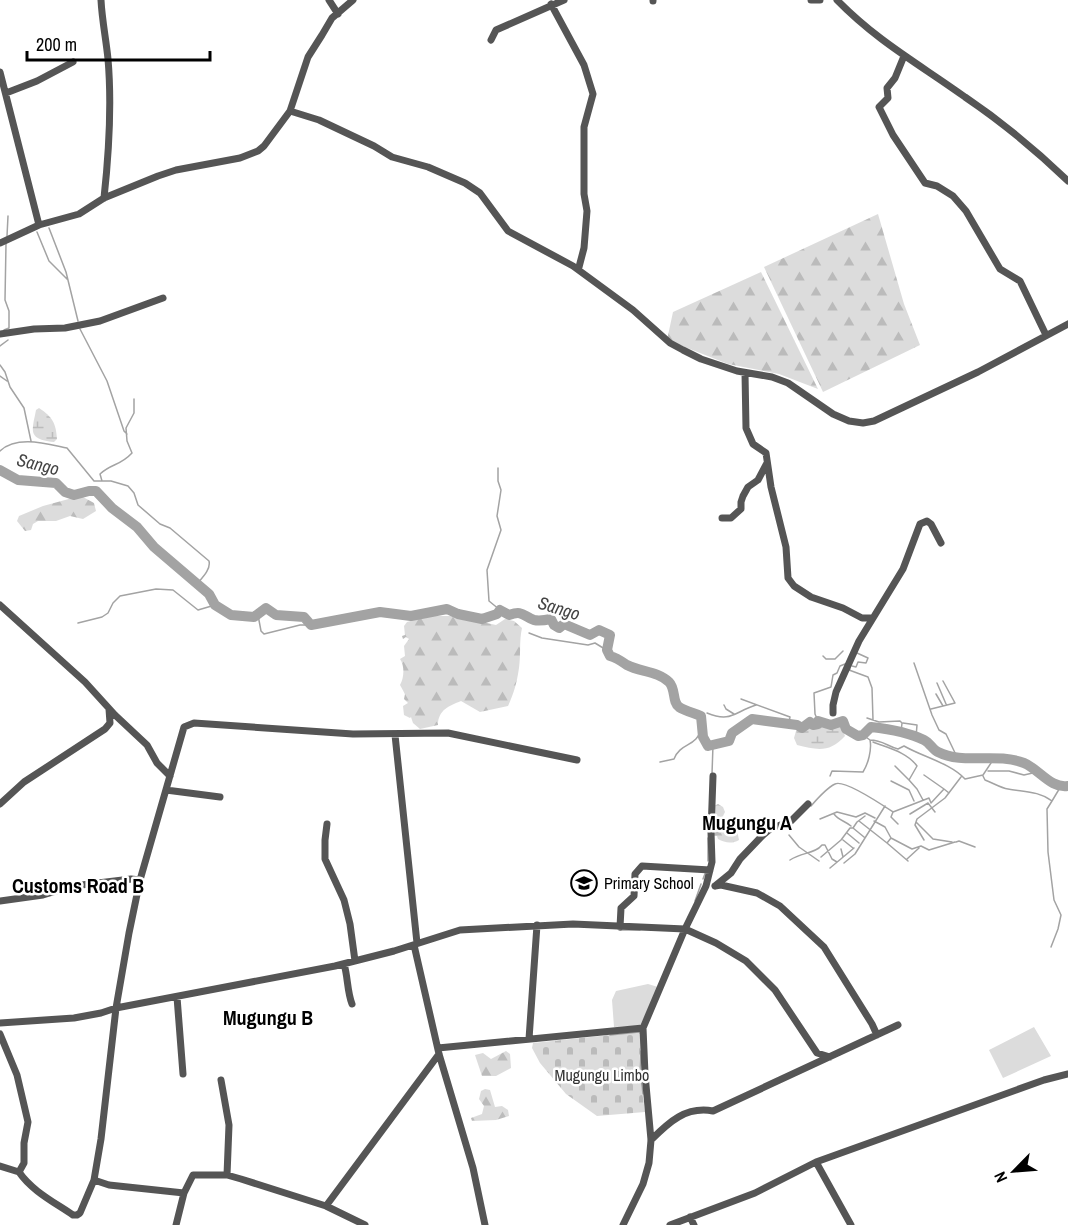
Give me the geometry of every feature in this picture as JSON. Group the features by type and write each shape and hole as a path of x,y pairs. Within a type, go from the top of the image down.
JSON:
{"street":[{"path":"101,0 108,59 109,126 104,198"},
{"path":"329,0 338,14"},
{"path":"0,243 39,225 79,214 104,198 176,170 248,156 264,146 290,111 309,57 332,18 353,0"},
{"path":"491,40 496,30 564,0"},
{"path":"810,0 820,0"},
{"path":"837,0 873,34 966,98 1053,166 1068,181"},
{"path":"551,4 584,66 593,94 584,127 584,194 587,211 584,248 579,267"},
{"path":"904,56 895,78 887,88 888,98 879,107 893,135 925,183 938,186 953,195 966,211 1000,269 1020,281 1046,335"},
{"path":"6,93 37,81 73,62"},
{"path":"0,72 39,225"},
{"path":"290,111 318,120 392,157 428,167 465,183 480,193 508,231 573,266 597,282 670,343 701,359 745,373 783,381 833,414 849,421 862,423 874,420 978,372 1068,324"},
{"path":"0,334 34,329 65,328 100,321 163,298"},
{"path":"745,373 746,428 753,444 766,453 771,487 786,547 788,578 794,586 811,597 843,608 862,618 872,618"},
{"path":"722,518 731,518 741,509 741,502 748,487 758,480 768,463"},
{"path":"833,712 832,705 836,692 859,641 903,569 920,524 927,521 931,524 941,543"},
{"path":"0,605 85,682 109,709 147,745 157,763 170,776"},
{"path":"862,618 867,627"},
{"path":"0,804 34,775 105,729 110,723 109,709"},
{"path":"0,1166 19,1172 35,1190 73,1215 80,1213 94,1180 116,1008 140,880 184,727 194,723 353,734 448,733 577,760"},
{"path":"394,735 416,944 439,1051 473,1168 485,1225"},
{"path":"623,1225 643,1184 649,1163 651,1140 644,1028 706,885 710,870 713,776"},
{"path":"166,790 220,797"},
{"path":"715,886 731,873 740,859 763,835 770,829 791,821 808,804"},
{"path":"327,824 326,859 344,900 355,961"},
{"path":"620,927 621,908 634,896 635,874 642,866 710,870"},
{"path":"0,901 43,895 73,886 140,880"},
{"path":"706,885 721,885 757,893 772,900 809,932 824,947 877,1035"},
{"path":"0,1023 74,1018 116,1008 177,998 344,964 460,930 573,924 685,929 746,960 775,990 817,1053 817,1060 812,1064"},
{"path":"529,1039 537,925"},
{"path":"344,964 352,1004"},
{"path":"177,998 183,1074"},
{"path":"651,1140 684,1114 696,1109 713,1111 898,1025"},
{"path":"326,1206 439,1051 529,1039 644,1028"},
{"path":"0,1034 17,1075 28,1122 24,1143 24,1163 19,1172"},
{"path":"817,1053 830,1057"},
{"path":"670,1225 755,1193 816,1162 1044,1080 1068,1074"},
{"path":"221,1080 229,1125 227,1175"},
{"path":"816,1162 851,1225"},
{"path":"176,1225 184,1193 193,1175 227,1175 326,1206 365,1225"},
{"path":"94,1180 109,1185 184,1193"},
{"path":"690,1217 694,1225"}],"green space":[{"path":"878,214 904,304 920,345 823,392 764,267"},
{"path":"761,272 818,389 779,374 728,364 667,340 673,312"},
{"path":"39,408 51,418 55,425 57,439 54,442 39,439 33,433 36,410"},
{"path":"83,497 94,503 96,511 83,519 70,516 56,521 38,521 33,524 31,530 25,531 17,521 19,516 43,506"},
{"path":"413,616 454,616 496,625 505,619 514,621 522,628 520,663 514,692 508,706 480,712 461,701 442,712 438,725 420,729 413,723 411,717 404,715 403,706 408,703 404,699 405,694 400,685 403,665 400,659 405,656 404,646 409,639 406,637 403,639 402,636 405,635 404,626 407,622 414,620"},
{"path":"808,726 842,727 845,736 834,745 823,749 797,745 794,738 796,731"},
{"path":"718,804 725,812 721,820 722,826 737,830 739,840 726,842 713,836 714,806"},
{"path":"648,984 658,987 641,1024 614,1027 612,1000 616,991"},
{"path":"1034,1027 1051,1056 1003,1078 989,1050"},
{"name":"Mugungu Limbo","path":"639,1032 641,1035 639,1070 645,1112 597,1116 566,1094 540,1063 532,1048 533,1043"},
{"path":"506,1051 510,1054 511,1068 496,1076 482,1076 475,1055 483,1053 491,1059"},
{"path":"490,1090 495,1107 502,1106 508,1110 509,1116 496,1120 472,1121 471,1118 482,1114 484,1106 479,1099 481,1091"}],"waterway":[{"path":"7,236 8,216"},
{"path":"49,228 66,272 78,321"},
{"path":"37,232 49,261 68,280"},
{"path":"4,330 9,328 9,311 5,300 6,244"},
{"path":"80,329 107,381 127,434"},
{"path":"0,346 8,340"},
{"path":"0,365 10,387 24,408 31,441"},
{"path":"0,376 7,381"},
{"path":"102,481 100,474 132,453 127,441 126,428 134,413 134,399"},
{"path":"0,451 7,446 23,442 67,448 94,481 111,481 128,486 134,493 138,505 209,561 208,570 197,584"},
{"path":"498,468 501,490 497,516 501,530 487,570 489,601 500,610"},
{"name":"Sango","path":"0,470 18,480 56,483 65,492 74,495 96,491 112,508 137,527 154,547 209,594 215,605 231,615 254,617 266,608 276,615 304,617 311,625 380,612 411,616 447,609 482,619 497,614 500,610 509,615 520,613 534,620 551,619 559,628 564,624 590,635 599,630 610,635 607,650 610,656 627,665 665,678 673,688 677,705 701,716 703,737 708,746 729,741 732,733 752,719 797,725 802,728 810,722 813,725 818,724 818,721 831,725 843,721 846,729 858,736 863,735 871,727 898,731 924,740 936,751 948,756 1013,760 1030,766 1056,785 1068,786"},
{"path":"78,623 102,617 108,613 120,596 156,589 173,590 198,610 215,605"},
{"path":"258,615 261,631 264,634 300,625 311,625"},
{"path":"529,633 542,638 588,645 595,643 608,651"},
{"path":"823,656 826,659 835,659 843,651"},
{"path":"852,666 856,667 858,662 866,663 868,658 857,653"},
{"path":"914,663 932,715 939,730 946,734 957,757"},
{"path":"818,721 815,714 814,693 831,687 833,675 837,673 840,666 845,664"},
{"path":"850,669 868,677 872,688 873,720"},
{"path":"931,709 955,703 943,681"},
{"path":"937,683 946,704"},
{"path":"936,694 943,706"},
{"path":"741,699 790,717 788,726"},
{"path":"724,705 734,714"},
{"path":"707,713 727,717 756,705"},
{"path":"867,718 879,722 900,721 902,723 901,732"},
{"path":"903,723 917,725 916,737"},
{"path":"660,762 674,759 681,749 693,742 702,726"},
{"path":"863,735 870,740 898,749 904,746 944,764 965,779 983,775 995,757"},
{"path":"830,776 832,771 863,772 869,757 870,740"},
{"path":"873,742 903,754 913,761 917,766 909,780 923,800"},
{"path":"712,774 713,745"},
{"path":"895,766 909,780"},
{"path":"988,771 1009,771 1024,775 1037,772"},
{"path":"924,775 944,789"},
{"path":"983,776 985,780 1003,788 1037,794 1052,801 1061,786"},
{"path":"924,840 915,825 917,819 945,798 961,777"},
{"path":"891,781 909,790 914,801"},
{"path":"811,806 835,784 847,785 893,812 929,798 931,803 944,789 949,793"},
{"path":"1051,947 1061,915 1054,900 1048,852 1047,809 1052,801"},
{"path":"910,814 928,803 935,812"},
{"path":"844,863 855,854 885,806"},
{"path":"820,819 837,812 856,817 865,813 875,818"},
{"path":"893,812 891,817 898,824"},
{"path":"834,814 851,826"},
{"path":"864,837 853,828 865,816"},
{"path":"859,821 887,843"},
{"path":"874,821 885,827 891,838 912,849 921,846 929,850 955,842"},
{"path":"916,822 933,839 952,842"},
{"path":"821,857 841,840 850,828 853,828"},
{"path":"847,833 859,843"},
{"path":"789,835 799,847 819,861"},
{"path":"708,838 708,861"},
{"path":"891,838 887,843 908,861"},
{"path":"843,840 853,848"},
{"path":"956,842 975,847"},
{"path":"790,860 825,845 832,859 837,862"},
{"path":"830,868 854,848"},
{"path":"907,859 919,848"},
{"path":"841,849 843,857"},
{"path":"703,879 706,871"},
{"path":"695,901 701,884"},
{"path":"620,930 640,930"},
{"path":"610,1035 639,1032 641,1034"},
{"path":"641,1051 640,1070 643,1094"}],"place":[{"name":"Primary School","path":"584,883"}],"district":[{"name":"Mugungu A","path":"747,822"},
{"name":"Customs Road B","path":"78,885"},
{"name":"Mugungu B","path":"268,1017"}]}
